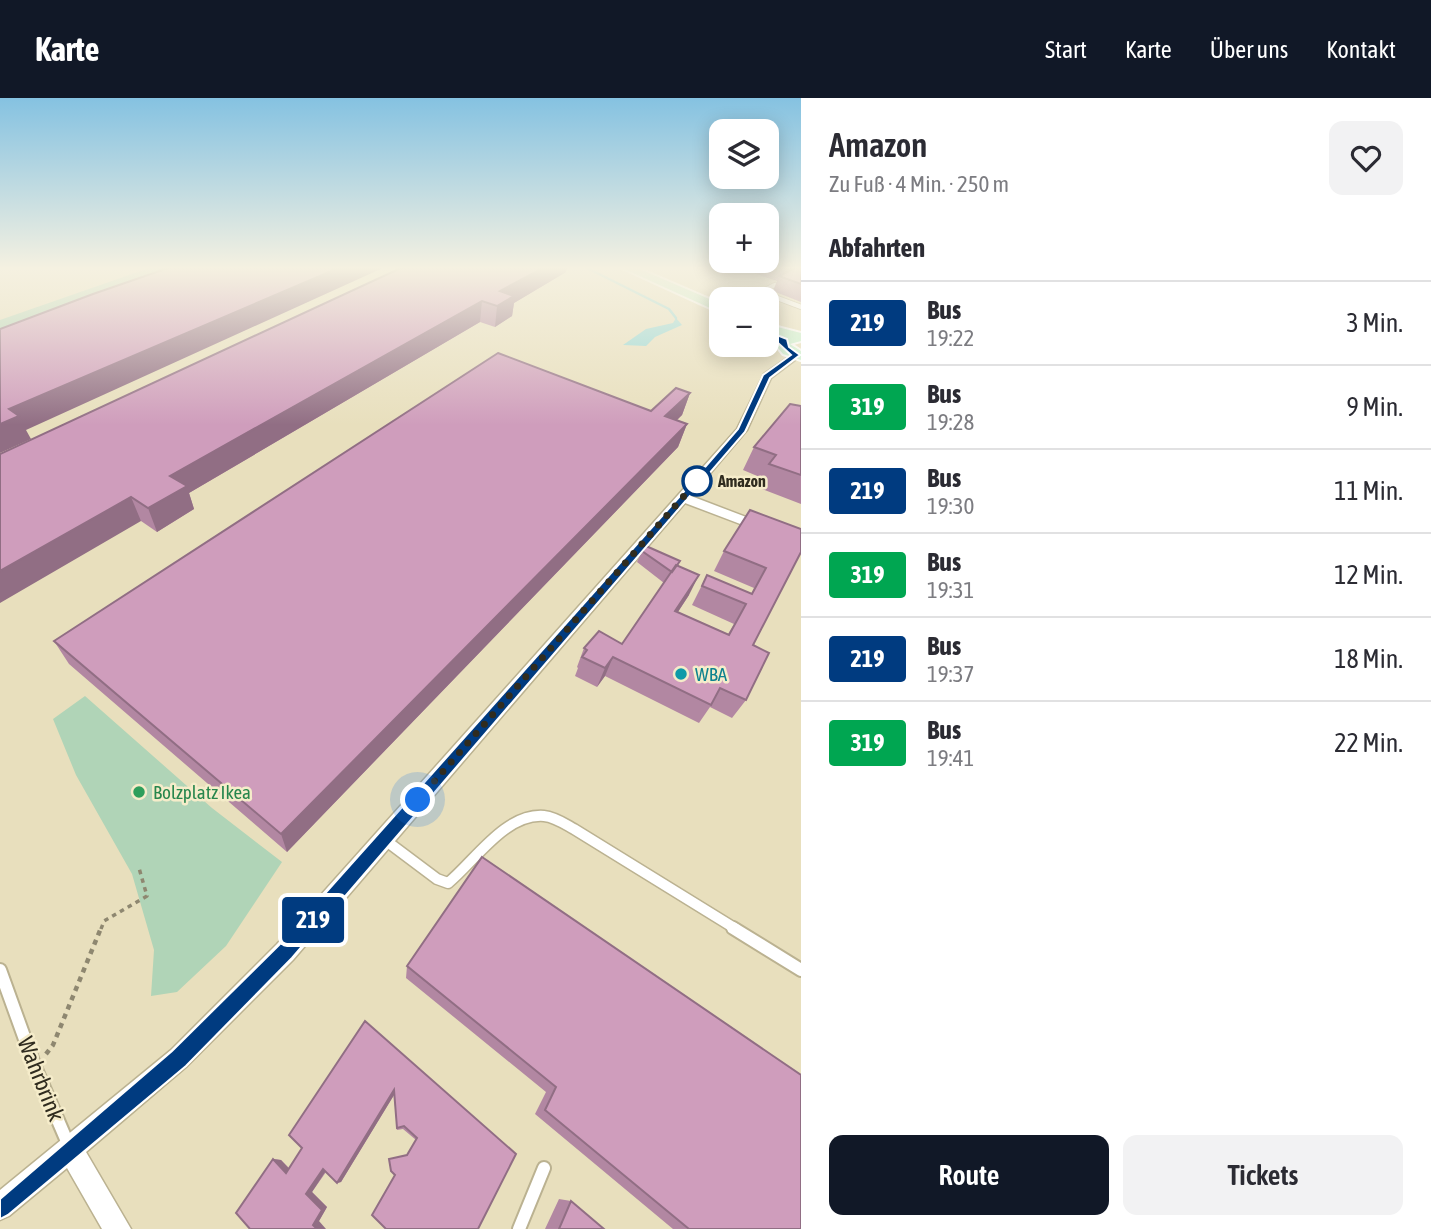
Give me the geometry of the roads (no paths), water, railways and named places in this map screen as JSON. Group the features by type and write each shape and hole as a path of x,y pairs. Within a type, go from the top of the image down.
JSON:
{"main road":[{"path":"793,339 785,348 799,355"}],"street":[{"name":"Wahrbrink","path":"0,1207 179,1058 285,952 742,430 766,376 799,355"},
{"path":"684,498 801,542"},
{"path":"70,1149 117,1229"}],"lane":[{"path":"384,839 437,879 448,883 485,846 527,817 545,816 574,829 801,970"},
{"name":"Wahrbrink","path":"0,970 35,1067 70,1149"},
{"path":"519,1229 544,1168"}],"water":[{"path":"678,320 682,325 655,337 646,346 623,345 646,329"}],"place":[{"name":"Amazon","path":"697,481"},
{"name":"WBA","path":"681,674"},
{"name":"Bolzplatz Ikea","path":"139,792"}]}
